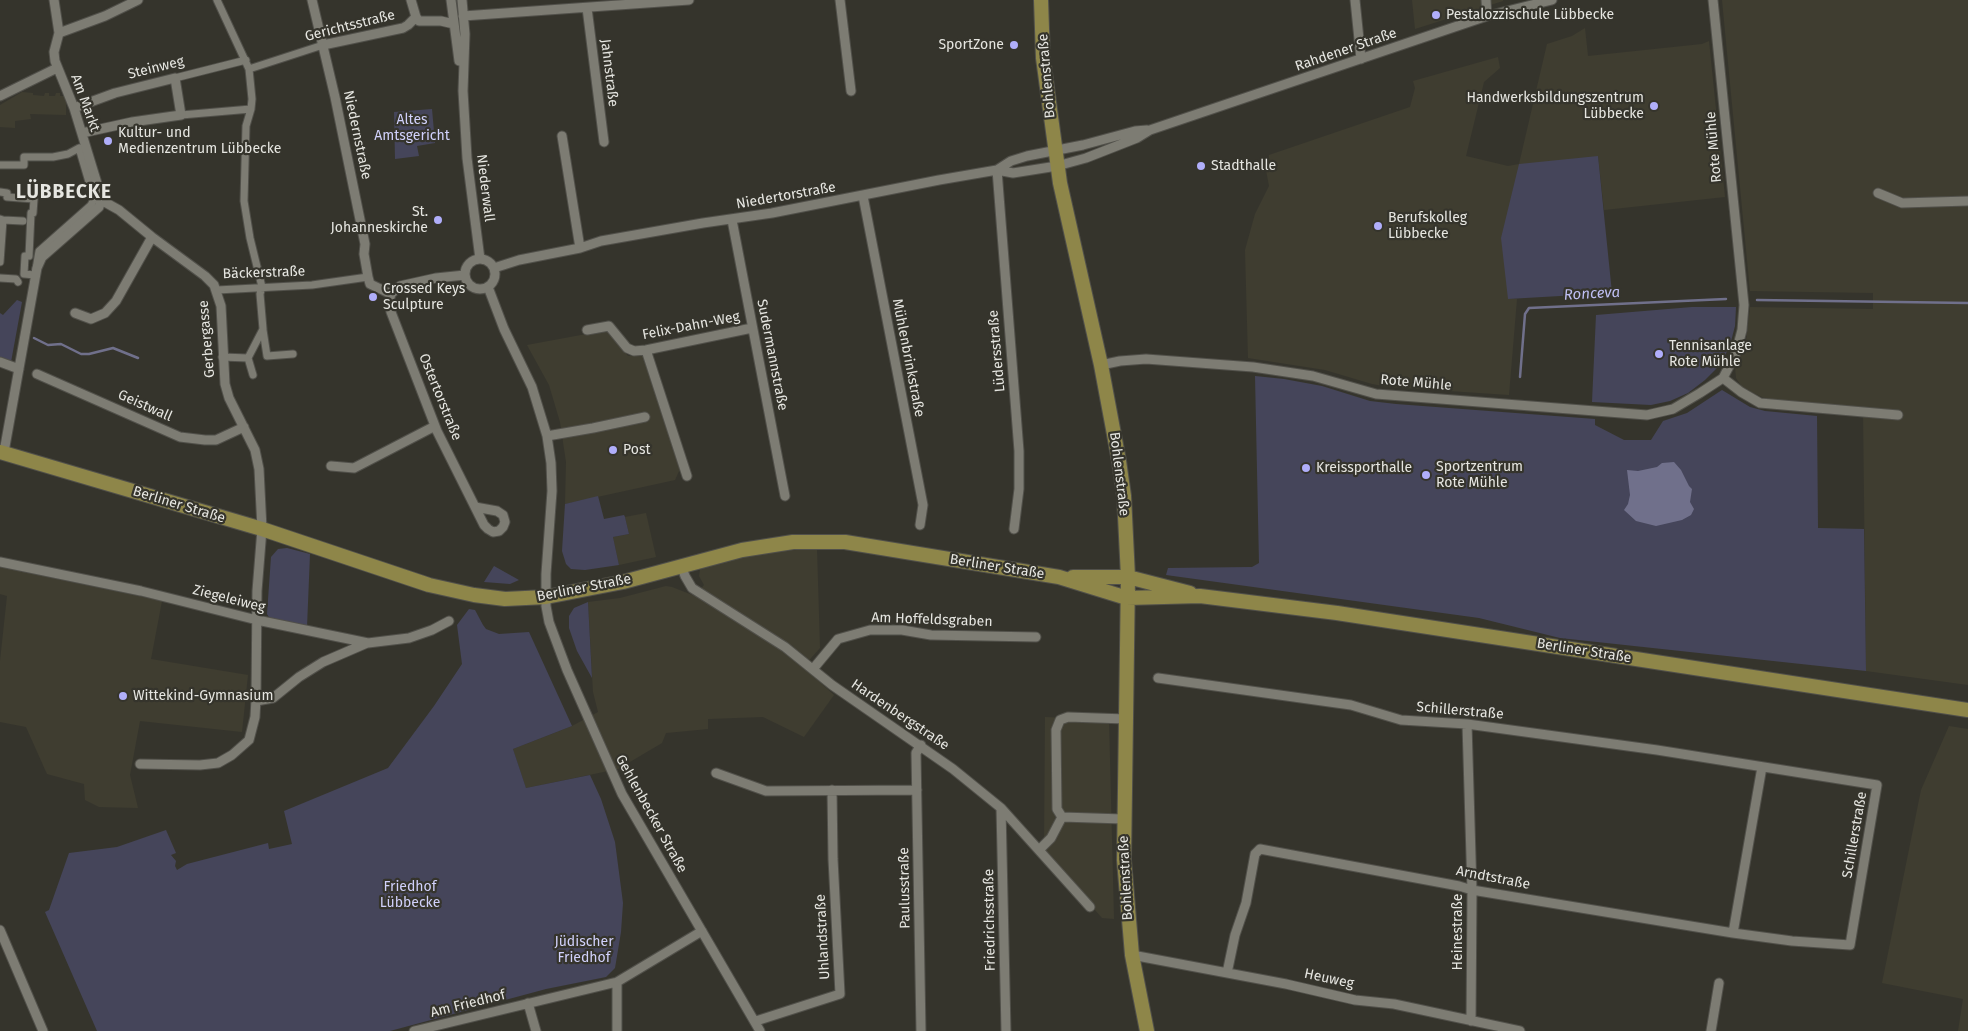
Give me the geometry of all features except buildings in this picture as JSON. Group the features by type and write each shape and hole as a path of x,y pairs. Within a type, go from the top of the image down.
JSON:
{"main road":[{"name":"Bohlenstraße","path":"1041,0 1043,58 1060,183 1101,365 1124,496 1128,577 1123,819 1126,908 1132,955 1147,1031"},
{"name":"Berliner Straße","path":"1,451 262,529 429,585 482,596 521,599 546,597 622,582 742,550 793,542 820,541 885,548 1058,577 1128,598 1200,596 1337,613 1968,710"},
{"name":"Berliner Straße","path":"1058,577 1128,577 1200,596"}],"street":[{"path":"0,96 57,68 54,52 59,33 54,0"},
{"path":"59,33 98,19 138,0"},
{"path":"217,0 249,69 251,109 246,126 244,201 262,287 260,294 267,356 293,354"},
{"name":"Niedernstraße","path":"312,0 365,244 364,254 368,276"},
{"path":"412,0 416,17"},
{"name":"Niederwall","path":"451,0 463,91 467,158 480,259"},
{"name":"Niederwall","path":"462,0 465,34 463,91"},
{"path":"463,16 587,8 603,3 689,0"},
{"path":"840,0 851,90"},
{"path":"1355,0 1361,58"},
{"path":"1486,0 1487,16"},
{"name":"Rahdener Straße","path":"1058,166 1086,158 1137,138 1150,130 1361,58 1487,16 1552,0"},
{"name":"Rote Mühle","path":"1101,365 1120,361 1154,359 1254,368 1313,376 1376,394 1647,415 1673,409 1724,378 1736,353 1742,330 1744,305 1713,0"},
{"name":"Jahnstraße","path":"587,8 604,142"},
{"name":"Gerichtsstraße","path":"249,69 323,45 403,28 416,17 419,21 441,21 454,24"},
{"name":"Steinweg","path":"74,108 115,93 246,60"},
{"name":"Am Markt","path":"57,68 74,108 101,200"},
{"path":"175,78 181,115"},
{"path":"82,133 132,122 181,115 251,109"},
{"name":"Rahdener Straße","path":"1055,150 1083,145 1135,130 1150,130"},
{"path":"562,136 580,248"},
{"path":"0,165 24,165 24,158 53,157 68,154 79,148 94,199 88,208 39,251 34,275 24,274 25,256 29,256 31,213 34,213 34,199 7,197 7,193 0,192"},
{"name":"Niedertorstraße","path":"997,170 1011,161 1055,150"},
{"name":"Niedertorstraße","path":"494,268 519,260 610,240 703,223 732,220 922,183 997,170 1013,173 1058,166"},
{"name":"Lüdersstraße","path":"997,170 1019,451 1019,489 1014,529"},
{"path":"1878,193 1902,203 1968,201"},
{"name":"Mühlenbrinkstraße","path":"863,196 923,505 920,525"},
{"path":"1,451 20,369 37,268 42,257 99,207 101,200"},
{"name":"Bäckerstraße","path":"101,200 120,210 152,237 205,276 217,290 312,285 368,276"},
{"path":"0,262 2,220 23,221"},
{"name":"Sudermannstraße","path":"732,220 785,496"},
{"path":"75,313 91,320 106,313 116,301 152,237"},
{"path":"480,259 488,261 494,268 494,279 488,287 482,289 472,287 467,282 466,268 470,262 480,259"},
{"path":"368,276 370,284 391,294 400,286 436,278 465,275"},
{"path":"0,278 16,279 18,282"},
{"path":"488,287 504,329 532,387 548,436 552,491 546,562 546,597"},
{"name":"Gerbergasse","path":"140,764 200,765 218,763 232,756 249,740 255,717 257,620 262,529 257,460 255,450 229,398 223,368 221,306 217,290"},
{"name":"Ostertorstraße","path":"391,294 389,302 391,312 435,426 475,507"},
{"name":"Felix-Dahn-Weg","path":"587,330 609,326 627,348 634,351 752,328"},
{"path":"252,375 248,358 263,329"},
{"path":"646,350 686,476"},
{"path":"222,357 248,358"},
{"path":"0,362 20,369"},
{"name":"Geistwall","path":"37,374 180,437 216,440 244,427"},
{"path":"1724,378 1741,392 1760,403 1898,415"},
{"path":"548,436 645,417"},
{"path":"331,466 354,468 435,426"},
{"name":"Ziegeleiweg","path":"0,562 141,591 257,620 368,643 409,638 432,630 449,621"},
{"name":"Hardenbergstraße","path":"682,565 685,576 692,588 785,647 832,685 953,769 1001,808 1040,849 1090,907"},
{"name":"Gehlenbecker Straße","path":"546,597 547,614 567,670 615,779 631,810 756,1021 760,1031"},
{"name":"Am Hoffeldsgraben","path":"813,668 838,639 870,630 1036,637"},
{"path":"256,701 273,698 299,677 324,662 368,643"},
{"name":"Schillerstraße","path":"1158,678 1351,705 1401,720 1467,724 1657,750 1877,785 1850,946"},
{"path":"1062,817 1057,809 1056,730 1060,720 1068,717 1126,719"},
{"name":"Heinestraße","path":"1467,724 1472,890 1471,1021"},
{"name":"Paulusstraße","path":"921,746 916,753 921,1031"},
{"path":"1733,933 1762,767"},
{"path":"716,773 766,791 916,790"},
{"name":"Uhlandstraße","path":"756,1021 840,994 833,859 832,790"},
{"name":"Friedrichsstraße","path":"1001,808 1006,1031"},
{"path":"1062,817 1123,819"},
{"path":"1040,849 1051,838 1062,817"},
{"name":"Arndtstraße","path":"1227,973 1235,935 1246,903 1255,854 1260,849 1460,886 1472,890 1733,933 1850,946"},
{"path":"0,930 43,1031"},
{"name":"Am Friedhof","path":"420,1030 617,982 702,931"},
{"name":"Heuweg","path":"1132,955 1355,1000 1394,1004 1520,1031"},
{"path":"617,982 618,1031"},
{"path":"1711,1031 1719,983"},
{"path":"528,1003 536,1031"}],"shaded area":[{"name":"Pestalozzischule Lübbecke","path":"1412,0 1503,0 1503,1 1415,29"},
{"path":"1722,0 1968,0 1968,685 1866,671 1863,407 1778,401 1762,397 1747,390 1742,387 1736,378 1735,366 1746,341 1750,307 1873,309 1873,293 1750,291"},
{"name":"Berufskolleg Lübbecke","path":"1585,28 1588,56 1702,44 1709,41 1725,197 1604,210 1598,156 1508,299 1517,299 1509,395 1389,387 1325,370 1248,358 1245,250 1255,214 1269,186 1266,170 1269,155 1410,107 1415,88 1413,81 1498,57 1500,68 1484,82 1466,156 1508,166 1519,164 1547,44 1572,36"},
{"path":"22,92 44,96 45,93 49,93 49,96 55,96 56,93 60,93 60,96 66,96 66,115 30,114 31,119 15,121 15,128 0,127 0,105"},
{"path":"608,330 628,356 644,354 680,469 675,480 565,504 566,462 560,422 549,385 527,345"},
{"path":"1674,462 1692,489 1690,502 1694,509 1691,515 1682,520 1656,526 1636,521 1624,510 1630,495 1627,470 1638,471 1657,467 1662,463"},
{"path":"646,513 656,557 619,565 613,537 629,534 625,517"},
{"path":"817,549 820,648 803,667 834,695 804,737 763,717 708,719 708,729 666,733 662,743 618,769 526,788 513,749 572,726 598,712 593,692 588,602 620,598 666,586 695,596 704,585 699,576 700,570 706,565 774,551"},
{"name":"Wittekind-Gymnasium","path":"0,567 162,601 151,659 248,675 242,732 140,721 130,775 138,808 99,807 85,800 84,784 47,774 26,727 0,722 0,661 7,596 0,594"},
{"path":"1045,717 1109,720 1114,919 1102,918 1044,852"},
{"path":"1949,726 1968,729 1968,1031 1958,1031 1963,999 1882,983 1921,790"}],"green space":[{"name":"Altes Amtsgericht","path":"432,109 435,143 417,146 419,156 395,159 394,112"},
{"path":"1598,156 1612,293 1508,299 1501,238 1519,164"},
{"path":"17,300 22,302 11,362 0,359 0,313 3,315"},
{"name":"Tennisanlage Rote Mühle","path":"1692,307 1736,307 1735,326 1730,345 1721,364 1705,380 1688,393 1670,401 1651,405 1592,402 1596,315"},
{"path":"1255,376 1322,386 1370,401 1595,419 1595,425 1624,440 1651,440 1663,421 1687,413 1722,390 1750,407 1765,411 1817,416 1818,528 1864,529 1866,671 1560,638 1479,618 1166,575 1168,568 1252,567 1259,563"},
{"path":"598,496 604,519 624,515 625,517 629,534 613,537 619,565 585,570 571,569 566,564 562,551 565,504"},
{"path":"287,548 310,554 307,627 270,619 267,614 271,557 278,549"},
{"path":"494,566 519,580 510,584 484,582"},
{"path":"588,602 592,678 577,651 569,628 569,616 574,608"},
{"name":"Friedhof Lübbecke","path":"469,609 475,610 486,629 499,634 529,632 572,726 513,749 526,788 590,775 601,799 615,842 623,903 621,932 615,968 606,977 546,989 390,1031 97,1031 45,912 49,910 69,853 117,847 166,830 176,853 171,855 176,861 175,866 177,870 187,864 268,843 269,849 292,844 284,811 388,768 434,706 462,664 457,625"}],"waterway":[{"name":"Ronceva","path":"1520,377 1525,314 1529,308 1726,299"},
{"name":"Ronceva","path":"1757,300 1968,303"},
{"name":"Ronceva","path":"34,338 48,345 61,344 81,354 113,348 138,358"}],"place":[{"name":"Pestalozzischule Lübbecke","path":"1436,15"},
{"name":"SportZone","path":"1014,45"},
{"name":"Handwerksbildungszentrum Lübbecke","path":"1654,106"},
{"name":"Kultur- und Medienzentrum Lübbecke","path":"108,141"},
{"name":"Stadthalle","path":"1201,166"},
{"name":"St. Johanneskirche","path":"438,220"},
{"name":"Berufskolleg Lübbecke","path":"1378,226"},
{"name":"Crossed Keys Sculpture","path":"373,297"},
{"name":"Tennisanlage Rote Mühle","path":"1659,354"},
{"name":"Post","path":"613,450"},
{"name":"Kreissporthalle","path":"1306,468"},
{"name":"Sportzentrum Rote Mühle","path":"1426,475"},
{"name":"Wittekind-Gymnasium","path":"123,696"}],"district":[{"name":"LÜBBECKE","path":"64,193"}],"park label":[{"name":"Jüdischer Friedhof","path":"584,950"}]}
